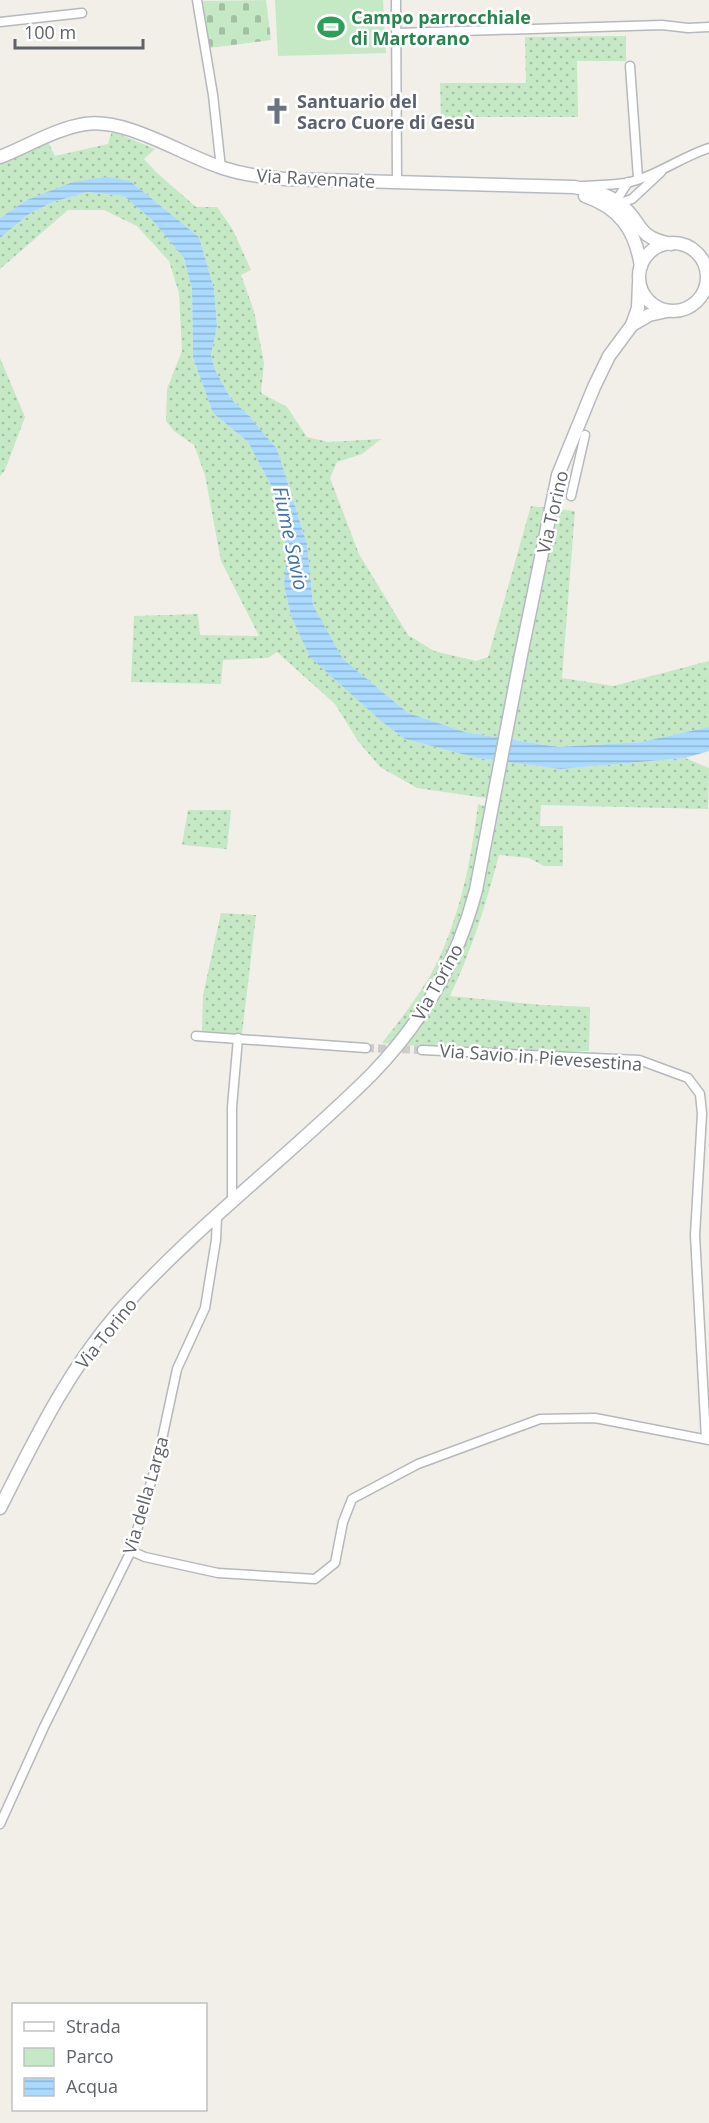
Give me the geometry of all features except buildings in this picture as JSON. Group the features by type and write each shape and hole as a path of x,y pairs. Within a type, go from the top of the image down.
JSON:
{"main road":[{"name":"Via Ravennate","path":"0,158 58,132 86,124 120,126 221,168 247,175 286,179 574,187 596,191 633,218 648,236 654,240 671,244"},
{"name":"Via Ravennate","path":"540,186 580,194 616,206"},
{"path":"616,206 638,248 641,266 639,283 649,301 657,307 675,311 692,306 703,292 708,273 697,254 688,247"},
{"path":"641,266 652,250 671,244 709,248"},
{"name":"Via Torino","path":"0,1508 51,1409 93,1345 117,1314 216,1217 353,1093 392,1053 421,1017 457,948 468,919 483,857 558,475 609,356 632,325 638,308 639,283"},
{"name":"Via Torino","path":"632,325 649,315 667,311"}],"street":[{"path":"197,0 213,95 221,168"},
{"path":"396,0 397,182"},
{"path":"0,22 82,14"},
{"path":"397,33 636,26 709,27"},
{"path":"630,66 638,178"},
{"name":"Via Ravennate","path":"574,187 628,182 664,169 709,148"},
{"name":"Via Ravennate","path":"616,206 639,194 664,169"},
{"path":"616,206 628,182"},
{"path":"633,218 639,194"},
{"path":"571,496 585,435"},
{"path":"570,446 577,464"},
{"path":"196,1036 366,1048"},
{"path":"232,1203 232,1107 238,1038"},
{"name":"Via Savio in Pievesestina","path":"422,1050 639,1060 688,1078 700,1094 702,1113 695,1235 708,1439"},
{"name":"Via della Larga","path":"0,1824 44,1727 131,1551 158,1458 177,1369 205,1308 216,1240 216,1217"},
{"path":"131,1551 145,1557 218,1573 315,1579 335,1563 343,1522 352,1499 418,1464 540,1419 595,1418 708,1439"}],"green space":[{"path":"266,0 271,40 209,48 203,1"},
{"name":"Campo parrocchiale di Martorano","path":"275,0 383,0 386,53 278,56"},
{"path":"626,36 626,61 577,61 578,117 445,119 445,115 441,115 440,83 526,83 525,37"},
{"path":"112,131 155,149 144,159 157,173 196,207 217,207 233,230 251,270 241,275 254,311 264,363 261,393 287,407 307,437 328,442 381,439 362,454 337,462 330,478 359,554 408,635 434,651 476,661 488,657 531,506 575,511 562,678 613,686 709,661 709,727 641,742 558,747 465,732 408,713 343,659 313,605 307,544 277,449 231,399 215,370 211,355 217,326 214,289 199,237 130,181 27,200 0,218 0,161 48,142 55,156 108,144"},
{"path":"87,192 124,196 153,221 184,258 192,289 193,359 213,413 248,442 272,487 284,526 286,561 284,585 291,616 310,656 381,721 405,739 477,758 560,769 685,758 709,768 708,809 541,805 540,826 563,826 563,866 544,866 529,858 499,855 478,927 450,996 590,1007 589,1051 495,1051 405,1045 437,1000 461,953 478,903 500,800 417,788 380,767 358,741 335,704 277,652 268,658 223,660 221,684 131,682 134,616 198,614 200,635 259,636 221,561 205,475 194,445 174,431 166,421 167,389 182,351 179,293 169,261 137,226 104,210 68,210 0,269 0,238 29,214 53,202"},
{"path":"0,358 25,417 5,470 0,476"},
{"path":"478,804 486,807 469,892 455,937 432,985 412,1015 391,1044 382,1043 430,976 449,935 472,848"},
{"path":"188,810 231,810 227,849 182,845"},
{"path":"221,913 256,915 242,1034 202,1034 203,995"}],"water":[{"name":"Fiume Savio","path":"106,177 130,181 199,237 214,289 217,326 211,355 215,370 231,399 277,449 307,544 313,605 343,659 408,713 465,732 558,747 641,742 709,727 709,751 685,758 560,769 477,758 405,739 381,721 310,657 291,616 284,585 286,561 284,526 272,487 248,442 213,413 193,358 192,289 184,258 153,221 124,196 87,192 53,202 29,214 0,238 0,218 27,200 73,182"}],"tunnel":[{"path":"366,1048 422,1050"}],"place":[{"name":"Campo parrocchiale di Martorano","path":"331,27"},
{"name":"Santuario del Sacro Cuore di Gesù","path":"277,111"}]}
